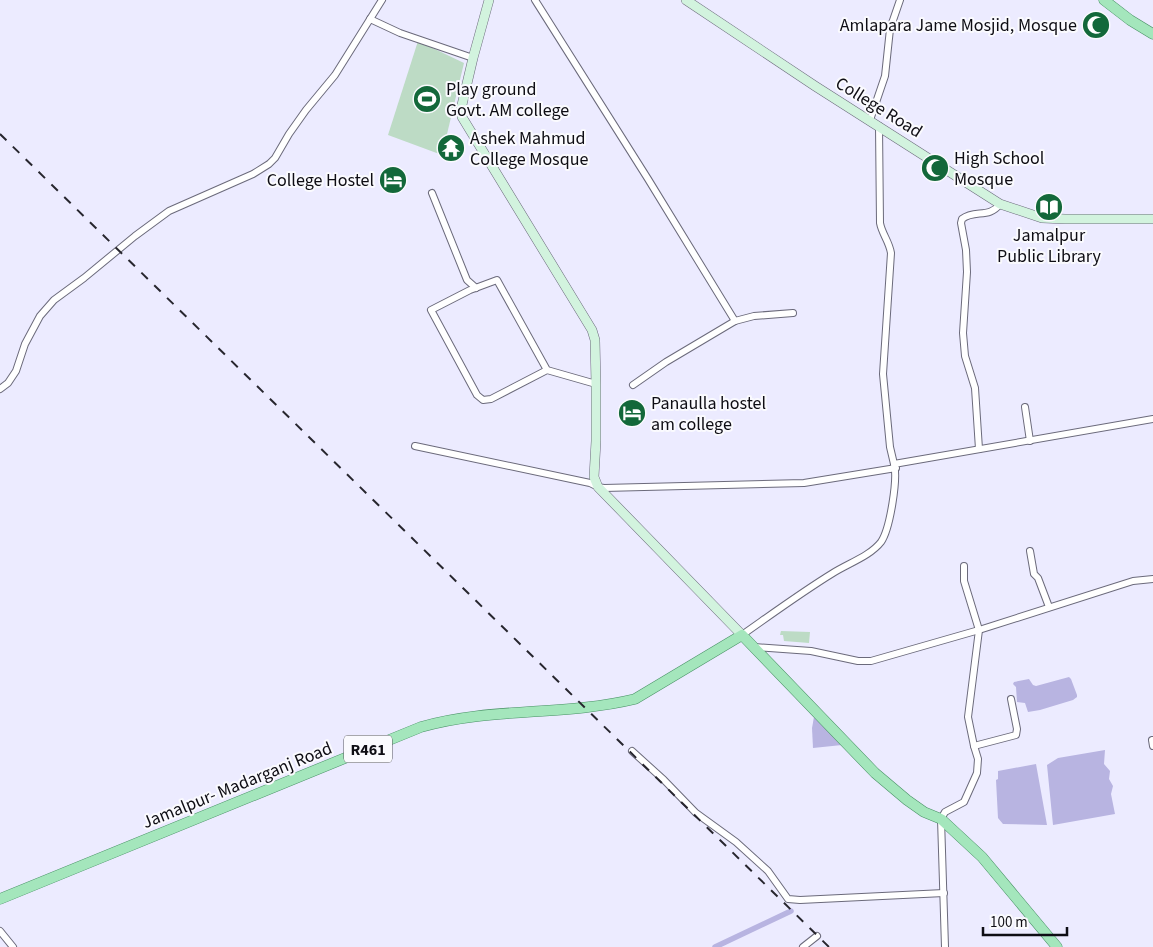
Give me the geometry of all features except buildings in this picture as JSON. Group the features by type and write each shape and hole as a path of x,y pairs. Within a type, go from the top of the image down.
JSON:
{"main road":[{"path":"489,0 461,109 462,117 592,330 595,340 596,384 594,477 598,487 875,772 918,808 941,819 982,857 1057,947"},
{"name":"College Road","path":"686,0 815,86 1000,204 1042,218 1153,219"},
{"path":"1104,0 1130,20 1153,34"},
{"name":"Jamalpur- Madarganj Road","path":"0,899 421,727 445,720 568,709 635,699 742,635"}],"street":[{"path":"0,389 8,383 16,371 25,344 40,316 54,300 169,211 253,174 275,158 306,110 335,75 382,0"},
{"path":"535,0 735,321"},
{"path":"870,120 885,76 890,29 900,0"},
{"path":"370,20 400,33 473,58"},
{"path":"742,635 832,574 873,550 882,540 890,518 895,466 890,447 883,374 891,252 880,223 879,126"},
{"path":"432,193 467,280 476,288"},
{"path":"980,449 975,388 965,356 963,341 967,272 966,250 961,223 962,219 967,216 994,211 1000,204"},
{"path":"464,293 467,280"},
{"path":"547,370 497,280 464,293 431,310 478,395 483,400 491,399 547,370 596,384"},
{"path":"633,385 666,362 735,321 754,316 793,313"},
{"path":"1025,407 1030,440"},
{"path":"415,446 590,483 598,487 804,483 980,449 1153,419"},
{"path":"1030,551 1034,574 1038,578 1049,607"},
{"path":"945,947 941,819 945,812 964,802 977,773 978,758 968,717 980,630 964,581 964,566"},
{"path":"754,647 812,651 858,661 871,661 980,630 1133,581 1153,579"},
{"path":"974,746 1016,734 1017,729 1011,699"},
{"path":"632,751 696,813 736,842 768,871 788,899 944,893"},
{"path":"0,931 13,947"},
{"path":"803,947 817,936"}],"green space":[{"name":"Play ground Govt. AM college","path":"418,41 464,63 442,155 388,135"},
{"path":"781,631 810,632 809,643 784,641 783,635 780,635"}],"shaded area":[{"path":"1069,677 1077,695 1073,700 1028,712 1025,703 1017,702 1014,682 1029,679 1036,686"},
{"path":"814,717 842,745 813,748 812,728"},
{"path":"1105,750 1104,764 1110,771 1109,779 1113,786 1111,794 1115,814 1053,825 1047,765 1058,758"},
{"path":"1036,764 1047,825 1003,824 998,818 996,780 998,779 998,771"}],"waterway":[{"path":"715,947 791,911"}],"railway":[{"path":"0,134 829,947"}],"place":[{"name":"Amlapara Jame Mosjid, Mosque","path":"1096,25"},
{"name":"Play ground Govt. AM college","path":"427,99"},
{"name":"Ashek Mahmud College Mosque","path":"451,148"},
{"name":"High School Mosque","path":"935,168"},
{"name":"College Hostel","path":"393,180"},
{"name":"Jamalpur Public Library","path":"1049,207"},
{"name":"Panaulla hostel am college","path":"632,413"}]}
